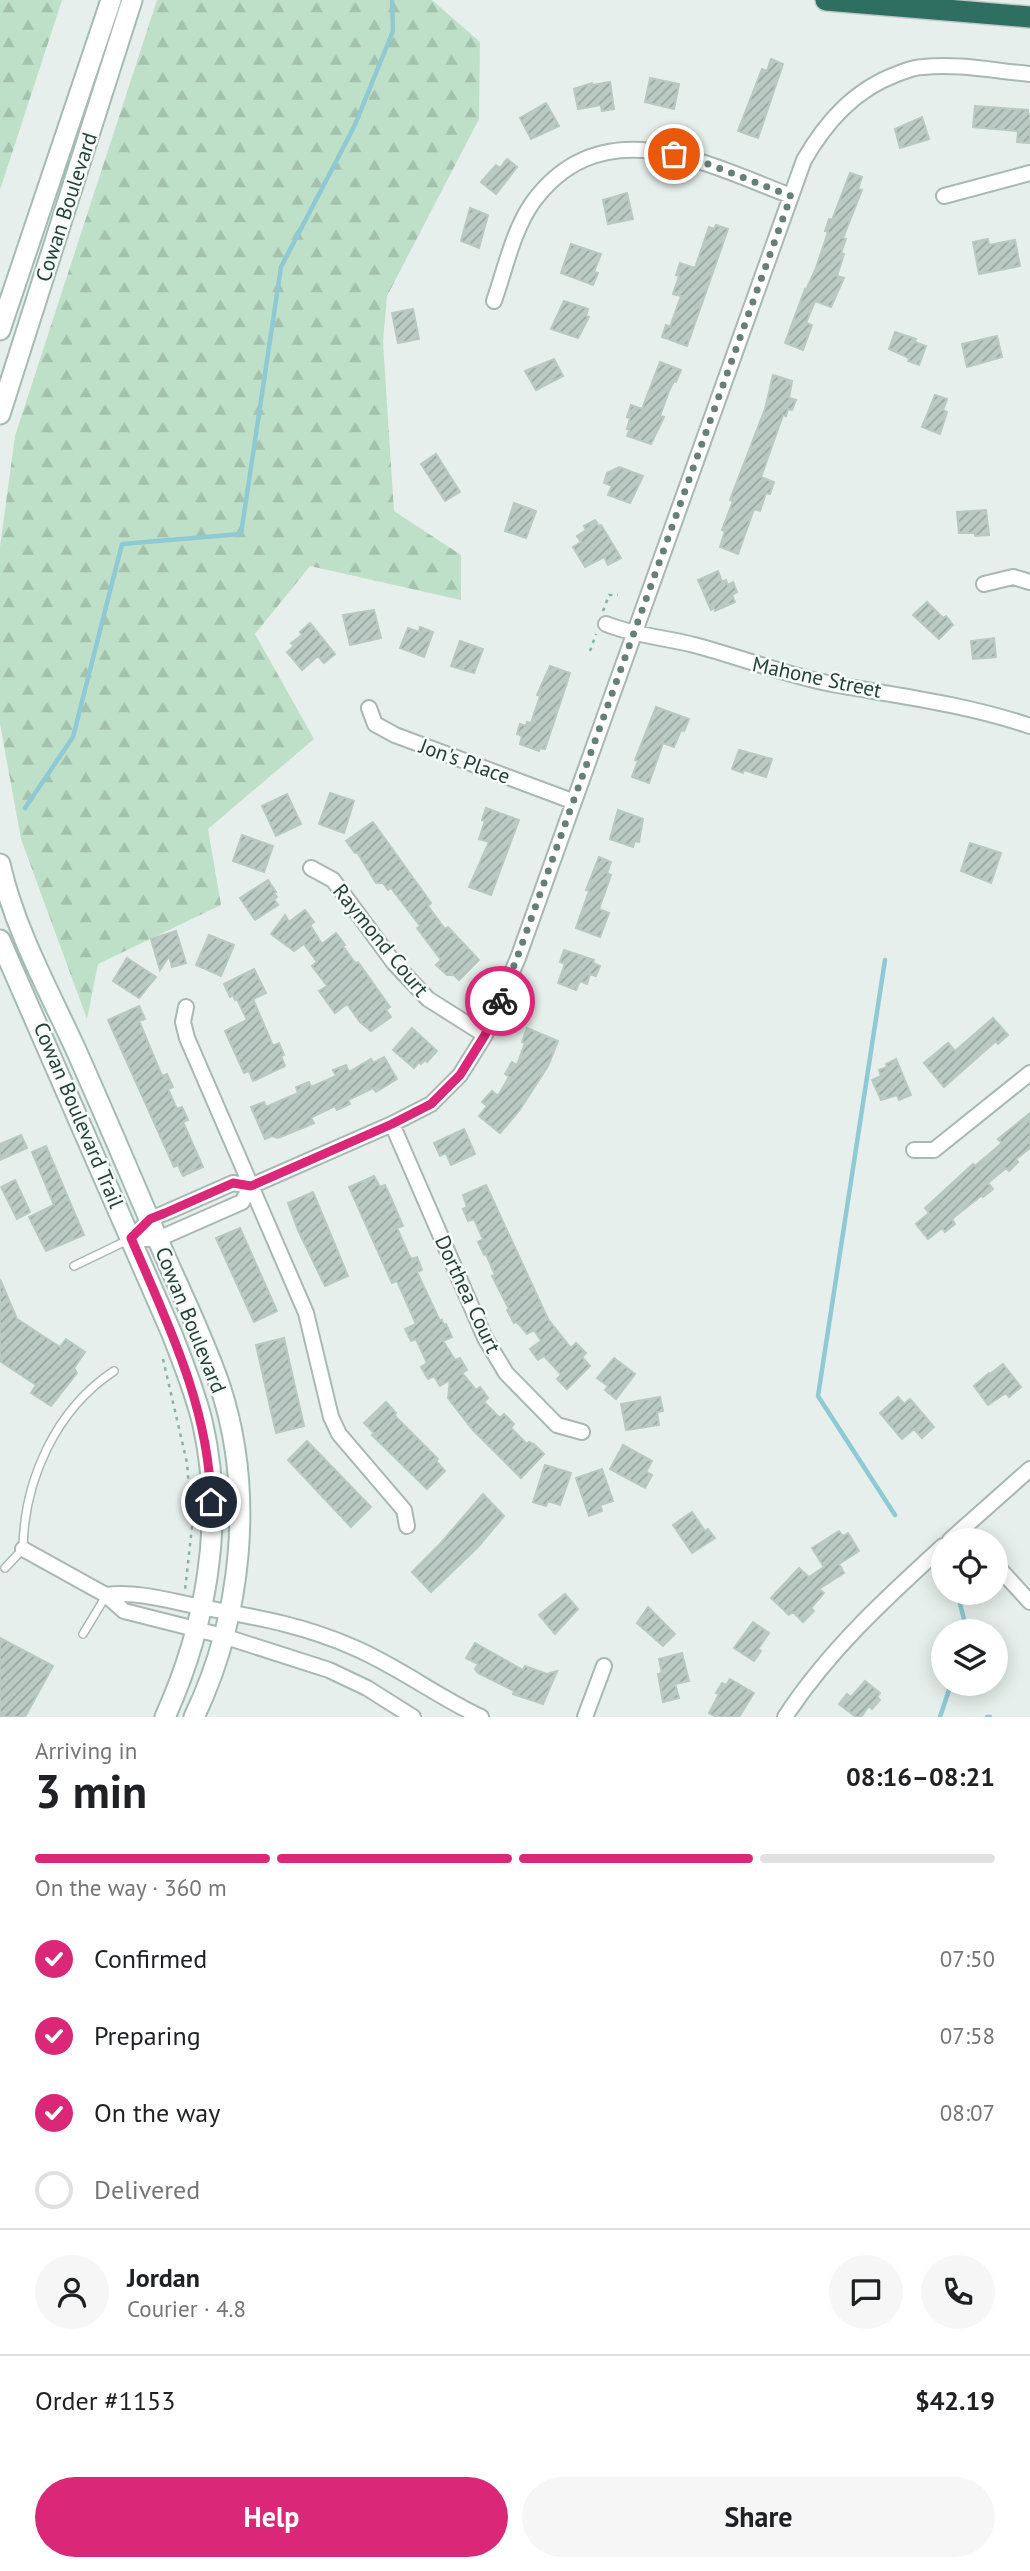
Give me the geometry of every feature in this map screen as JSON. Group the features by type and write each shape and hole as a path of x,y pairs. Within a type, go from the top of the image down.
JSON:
{"highway":[{"path":"826,0 1030,17"}],"main road":[{"name":"Cowan Boulevard","path":"0,330 111,0"},
{"name":"Cowan Boulevard","path":"0,414 4,389 132,0"},
{"name":"Cowan Boulevard","path":"0,864 28,951 75,1050 202,1338 221,1389 232,1435 238,1478 239,1522 231,1612 194,1717"},
{"name":"Cowan Boulevard","path":"0,940 172,1334 203,1425 211,1474 212,1529 203,1607 189,1657 165,1717"}],"street":[{"path":"131,1238 150,1219 233,1183 251,1186 392,1124 431,1104 460,1075 485,1035 517,958 804,160 821,131 845,105 869,87 919,67 941,65 1030,74"},
{"path":"494,302 516,236 532,204 555,178 585,159 617,149 645,148 700,161 791,196"},
{"path":"944,196 1030,173"},
{"path":"984,584 1013,577 1030,582"},
{"name":"Mahone Street","path":"606,624 633,634 680,641 756,665 820,681 943,702 1030,726"},
{"name":"Jon's Place","path":"369,708 375,724 395,735 572,800"},
{"name":"Raymond Court","path":"311,868 333,880 394,963 428,999 485,1035"},
{"path":"186,1007 183,1022 187,1038 306,1313 331,1417 339,1434 404,1510 407,1526"},
{"path":"914,1150 933,1150 1030,1073"},
{"name":"Dorthea Court","path":"392,1124 485,1338 506,1373 557,1425 582,1432"},
{"path":"131,1238 158,1239 242,1202 251,1186"},
{"path":"974,1528 1030,1469"},
{"path":"23,1549 106,1595 124,1611 197,1628 329,1670 367,1688 414,1717"},
{"path":"785,1717 819,1668 843,1641 931,1557"},
{"path":"1008,1578 1030,1602"},
{"path":"106,1595 130,1592 259,1616 332,1637 380,1660 450,1702 481,1717"},
{"path":"585,1717 604,1665"}],"lane":[{"path":"74,1266 131,1238"},
{"path":"5,1568 23,1549 23,1523 27,1503 44,1453 61,1425 96,1382 114,1371"},
{"path":"83,1634 106,1595"}],"path":[{"path":"162,1356 188,1476 192,1527 184,1596"}],"green space":[{"path":"0,0 62,0 0,190"},
{"path":"157,0 432,0 480,42 479,119 387,296 383,342 394,511 461,555 461,600 310,566 255,634 314,739 208,829 221,905 98,964 87,1019 21,839 0,724 0,547 15,436"}],"building":[{"path":"771,59 783,64 758,138 738,131 762,69 767,71"},
{"path":"650,78 679,84 674,109 645,102"},
{"path":"610,82 614,109 602,111 601,105 578,109 574,89 592,83"},
{"path":"546,103 559,126 531,139 520,118"},
{"path":"975,106 1028,110 1030,143 1017,142 1018,131 973,127"},
{"path":"922,117 929,139 900,148 895,129"},
{"path":"507,159 517,167 496,194 481,182 496,165 500,168"},
{"path":"850,173 862,177 858,189 862,190 843,238 846,239 841,253 844,254 837,276 844,278 831,307 815,301 806,323 812,325 803,350 785,343 805,289 816,268 828,232 825,231 829,219 832,220"},
{"path":"627,193 633,219 608,224 603,200"},
{"path":"470,208 488,215 479,248 461,241"},
{"path":"716,225 728,229 687,346 662,337 666,325 670,327 681,296 673,294 679,276 676,275 680,263 695,268 709,227 714,229"},
{"path":"988,239 989,245 1015,240 1020,266 979,274 973,242"},
{"path":"571,244 601,254 594,272 598,273 593,285 561,273"},
{"path":"564,301 588,309 586,316 589,317 578,338 551,329"},
{"path":"413,309 419,339 398,343 392,313"},
{"path":"895,332 916,339 915,342 926,346 919,365 889,349"},
{"path":"997,336 1002,357 967,367 962,344"},
{"path":"554,359 563,376 536,390 525,371"},
{"path":"660,362 681,370 669,391 660,416 664,417 651,444 627,436 630,418 627,417 631,405 642,409"},
{"path":"773,375 792,381 789,398 796,400 792,410 788,409 786,416 783,415 761,477 774,482 770,494 766,493 760,511 754,509 738,554 720,547 725,531 722,530 733,501 730,500 765,409"},
{"path":"935,395 947,399 943,410 947,412 940,434 922,427"},
{"path":"436,454 460,492 445,501 421,464"},
{"path":"619,467 643,476 630,503 608,495 612,486 604,483 607,473"},
{"path":"514,503 536,511 526,538 505,531"},
{"path":"986,510 989,535 959,533 957,512"},
{"path":"595,520 601,525 621,558 608,565 604,557 585,567 573,547 581,542 577,536 586,530 584,526"},
{"path":"718,571 722,582 726,580 728,585 733,582 737,592 732,595 735,602 715,611 714,608 711,610 698,580"},
{"path":"927,602 943,618 946,616 953,625 939,639 913,615"},
{"path":"374,610 381,638 350,645 343,615"},
{"path":"310,623 335,654 324,663 318,656 302,670 287,652 294,646 291,643 302,635 300,632"},
{"path":"420,627 433,632 424,657 400,648 408,628 419,632"},
{"path":"994,638 996,657 973,659 971,641"},
{"path":"460,641 483,649 474,673 451,666"},
{"path":"550,666 570,673 545,749 540,748 539,751 520,744 522,736 517,734 520,724 526,726 527,722 531,723 540,696 537,695"},
{"path":"656,707 689,719 674,747 663,743 649,783 632,777 638,761 635,760"},
{"path":"739,750 772,759 766,777 732,769"},
{"path":"330,793 354,801 344,833 319,824"},
{"path":"287,794 301,824 276,836 262,806"},
{"path":"486,808 519,820 491,895 469,887 489,842 479,839"},
{"path":"618,810 643,819 639,842 635,841 633,847 610,839"},
{"path":"373,822 431,903 428,906 445,929 448,927 479,960 459,980 454,975 447,975 436,965 441,960 417,928 420,926 391,888 388,890 383,883 376,883 357,852 355,853 346,841"},
{"path":"242,835 273,846 264,872 233,861"},
{"path":"970,843 1001,853 991,883 961,871"},
{"path":"599,857 611,862 607,873 611,875 599,909 609,913 600,937 576,928 589,891 586,890"},
{"path":"268,880 276,892 274,893 277,897 274,899 278,905 255,920 240,898"},
{"path":"305,910 314,922 310,925 322,944 336,933 356,964 358,962 390,1007 386,1010 391,1017 371,1031 360,1022 347,1004 335,1013 319,991 327,986 312,966 317,962 304,944 294,951 271,934 285,915 289,922"},
{"path":"176,931 186,963 172,967 169,956 160,970 151,939"},
{"path":"209,935 234,945 221,976 196,965"},
{"path":"564,950 594,960 593,963 600,966 596,976 590,974 587,984 580,981 576,990 558,983 565,964 560,962"},
{"path":"127,958 156,977 139,998 113,981"},
{"path":"254,969 266,993 253,999 273,1046 279,1043 285,1066 253,1081 249,1071 244,1073 225,1031 247,1020 237,999 235,1000 233,995 230,997 224,984"},
{"path":"139,1006 145,1019 139,1021 162,1076 167,1074 173,1087 168,1089 177,1109 182,1107 188,1120 183,1122 203,1167 183,1176 178,1165 174,1167 108,1020"},
{"path":"993,1018 1008,1035 998,1044 996,1041 944,1087 924,1063 948,1043 955,1051"},
{"path":"412,1028 437,1051 427,1062 419,1062 414,1068 393,1050"},
{"path":"527,1028 558,1041 548,1066 519,1111 500,1133 479,1116 487,1106 482,1102 492,1091 498,1096 509,1077 505,1074 512,1062 517,1065"},
{"path":"384,1057 397,1079 376,1092 373,1088 348,1100 350,1104 337,1110 335,1106 316,1115 311,1118 314,1123 278,1138 272,1136 265,1139 251,1107 264,1102 266,1107 298,1093 296,1087 309,1082 311,1087 336,1076 333,1070 346,1065 349,1072 371,1059 373,1063"},
{"path":"896,1059 911,1095 899,1100 897,1095 881,1100 872,1080 881,1076 879,1070"},
{"path":"1030,1113 1030,1148 1016,1159 1018,1162 1009,1171 1006,1168 988,1183 993,1189 952,1219 955,1224 945,1232 942,1228 928,1239 916,1224 929,1213 925,1208 973,1164 975,1166 1002,1143 998,1139"},
{"path":"464,1129 475,1154 451,1165 446,1153 440,1156 434,1143"},
{"path":"21,1135 27,1148 0,1160 0,1144"},
{"path":"46,1146 84,1235 46,1251 29,1217 54,1205 32,1152"},
{"path":"374,1176 380,1187 385,1185 391,1198 403,1226 397,1228 409,1255 412,1259 417,1257 422,1270 417,1272 440,1321 446,1324 452,1337 443,1341 455,1360 460,1358 467,1370 462,1373 476,1390 480,1387 488,1398 484,1402 500,1418 504,1414 514,1424 511,1428 527,1444 534,1444 544,1454 521,1478 472,1429 448,1398 450,1380 440,1386 434,1376 428,1379 421,1367 427,1363 416,1339 411,1341 405,1329 416,1324 397,1281 392,1283 349,1187"},
{"path":"15,1180 30,1212 17,1219 1,1187"},
{"path":"486,1185 548,1319 571,1348 576,1343 586,1353 582,1357 590,1366 567,1389 557,1379 561,1375 558,1371 544,1356 538,1360 530,1349 541,1341 534,1330 527,1334 517,1322 514,1323 492,1276 495,1275 486,1254 484,1255 478,1242 483,1239 474,1219 468,1221 463,1209 467,1207 463,1195"},
{"path":"313,1192 348,1276 325,1286 288,1203"},
{"path":"240,1228 277,1311 254,1322 216,1238"},
{"path":"0,1279 17,1319 60,1347 66,1339 85,1352 74,1368 77,1373 51,1406 31,1393 36,1385 0,1361"},
{"path":"284,1338 304,1426 276,1433 256,1345"},
{"path":"614,1358 635,1374 616,1399 605,1390 608,1386 597,1378"},
{"path":"1003,1364 1021,1387 1009,1397 1006,1393 988,1405 974,1386"},
{"path":"660,1397 663,1411 657,1412 659,1425 626,1430 621,1404"},
{"path":"898,1397 904,1404 910,1399 934,1427 922,1438 914,1429 902,1439 880,1413"},
{"path":"386,1402 396,1413 394,1415 438,1459 436,1461 445,1471 427,1489 372,1435 374,1433 364,1423"},
{"path":"307,1441 371,1507 351,1527 288,1460"},
{"path":"623,1445 652,1461 646,1472 652,1475 645,1488 610,1469"},
{"path":"545,1465 571,1473 560,1505 548,1501 546,1506 533,1502"},
{"path":"602,1469 613,1501 600,1505 602,1511 589,1516 576,1478"},
{"path":"483,1494 504,1516 478,1547 431,1592 412,1572"},
{"path":"692,1512 705,1531 708,1529 715,1538 692,1553 673,1525"},
{"path":"839,1531 843,1536 848,1533 859,1551 839,1564 844,1573 819,1589 824,1593 811,1608 814,1611 803,1622 793,1612 789,1615 771,1598 799,1568 809,1577 824,1567 812,1548"},
{"path":"565,1594 578,1609 555,1634 539,1615"},
{"path":"648,1607 675,1634 663,1646 637,1623"},
{"path":"753,1622 769,1633 758,1649 761,1651 754,1661 734,1648"},
{"path":"0,1638 53,1666 25,1717 0,1717"},
{"path":"475,1643 523,1670 525,1666 547,1674 557,1671 543,1704 513,1694 514,1691 478,1673 475,1669 478,1664 466,1658"},
{"path":"682,1653 689,1681 675,1684 679,1698 663,1702 658,1674 662,1673 659,1659"},
{"path":"730,1679 754,1693 739,1717 716,1717 709,1713 719,1694 716,1693 722,1683 726,1685"},
{"path":"865,1681 880,1693 877,1697 880,1700 872,1709 869,1706 861,1717 856,1717 839,1704 847,1694 851,1697"}],"waterway":[{"path":"25,808 73,737 122,544 241,534 281,267 354,127 393,31 392,0"},
{"path":"885,960 818,1396 895,1515"},
{"path":"960,1605 964,1619"},
{"path":"940,1717 947,1696"}],"way so far":[{"path":"500,1001 791,196 700,161 674,154"}],"route":[{"path":"211,1502 211,1474 203,1425 190,1382 131,1238 150,1219 233,1183 251,1186 431,1104 460,1075 485,1035 500,1001"}]}
